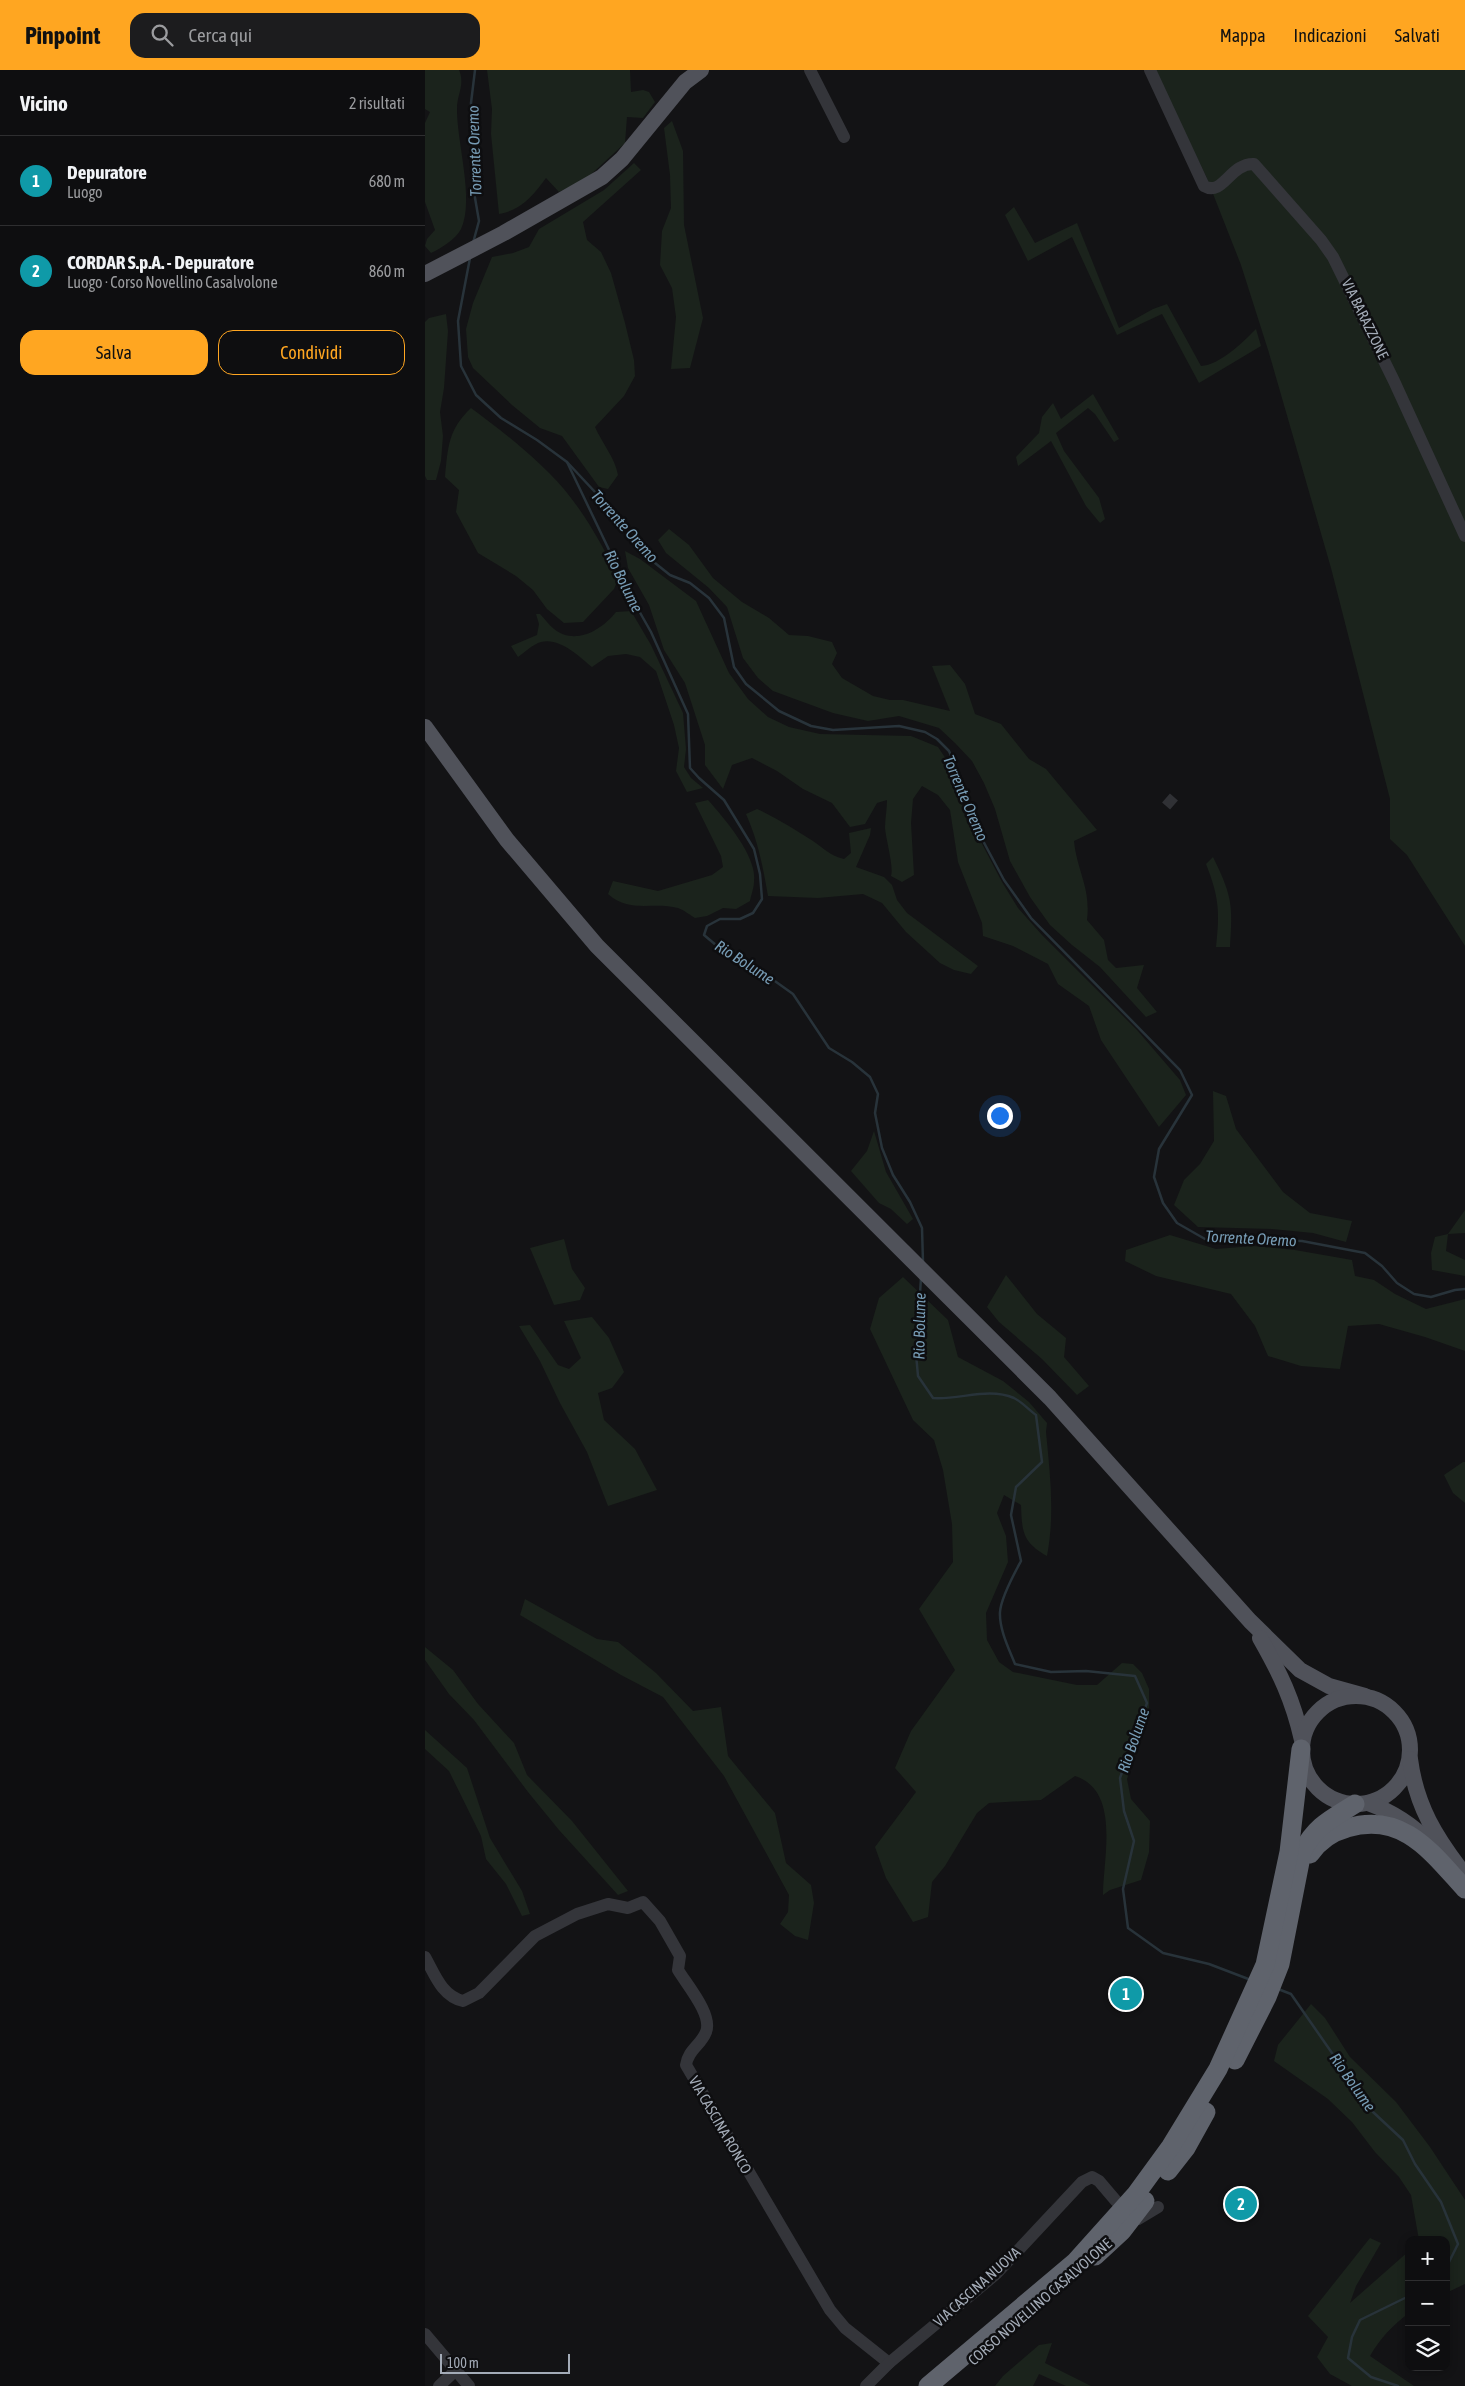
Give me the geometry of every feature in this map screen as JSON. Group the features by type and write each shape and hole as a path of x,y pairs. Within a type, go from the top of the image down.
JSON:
{"highway":[{"name":"CORSO NOVELLINO CASALVOLONE","path":"1272,1965 1289,1852 1301,1745"},
{"name":"CORSO NOVELLINO CASALVOLONE","path":"944,2386 1063,2286 1121,2231 1186,2148 1243,2047 1272,1965 1302,1852 1309,1838 1320,1825 1361,1804"},
{"path":"1297,1874 1313,1849 1333,1833 1358,1825 1385,1824 1409,1834 1429,1850 1465,1890"},
{"name":"CORSO NOVELLINO CASALVOLONE","path":"928,2386 1075,2262 1135,2194 1171,2146 1260,1996"}],"main road":[{"path":"425,274 504,233 602,177 622,159 685,82 701,70"},
{"path":"425,727 507,840 597,946 1050,1398 1250,1621 1300,1670 1329,1686 1365,1696 1390,1707 1399,1717 1409,1741 1414,1784 1426,1818 1465,1877"},
{"path":"1250,1621 1283,1679 1296,1712 1303,1764 1308,1777 1317,1788 1328,1797 1341,1802 1387,1810 1416,1828 1465,1877"},
{"path":"1301,1745 1310,1721 1324,1706 1344,1697 1365,1696"},
{"path":"1361,1804 1392,1791 1407,1768 1410,1755"}],"street":[{"path":"810,70 845,137"},
{"name":"VIA BARAZZONE","path":"1150,70 1175,121 1199,180 1208,189 1216,188 1235,170 1245,164 1254,164 1321,240 1345,278 1465,536"},
{"name":"VIA CASCINA RONCO","path":"425,1957 445,1992 454,1999 463,2001 479,1993 535,1936 577,1914 608,1904 629,1908 643,1902 664,1928 680,1956 678,1970 707,2015 706,2032 687,2055 686,2064 830,2310 845,2328 889,2363"},
{"name":"VIA CASCINA NUOVA","path":"866,2386 889,2363 996,2274 1082,2182 1092,2177 1099,2181 1116,2201"},
{"path":"1138,2219 1158,2207"},
{"path":"425,2334 469,2386"},
{"path":"439,2386 456,2370"}],"shaded area":[{"path":"425,70 459,70 461,75 457,121 466,186 465,217 459,233 452,240 431,253 425,246 427,239 435,230 425,202 425,123 430,112 425,109"},
{"path":"487,70 630,70 631,92 643,90 649,92 655,102 643,118 627,117 625,143 586,179 559,192 546,178 537,190 520,206 514,210 499,214 491,134 492,109"},
{"path":"1154,70 1465,70 1465,946 1407,855 1390,839 1390,799 1331,568 1269,353 1241,265 1206,176"},
{"path":"672,121 683,151 684,225 703,318 690,368 671,369 676,317 672,288 660,265 662,231 671,208 670,175 664,128"},
{"path":"634,163 641,170 583,222 587,240 601,252 611,273 634,360 635,376 624,396 595,427 618,475 608,489 599,487 562,436 540,428 512,405 473,368 468,357 466,329 473,303 492,257 513,253 529,247 539,229 604,190"},
{"path":"1014,207 1035,243 1077,223 1119,328 1153,309 1167,304 1201,366 1216,362 1238,346 1256,329 1261,346 1199,383 1162,314 1117,335 1072,237 1028,261 1005,215"},
{"path":"446,314 448,331 444,388 440,412 443,436 441,461 436,480 427,480 425,476 425,322 429,318"},
{"path":"1093,394 1119,439 1114,442 1095,414 1088,408 1056,433 1064,451 1099,498 1105,519 1100,523 1086,506 1051,441 1018,466 1016,457 1039,433 1042,417 1053,403 1061,419"},
{"path":"471,408 524,450 561,486 597,536 619,577 614,589 583,622 564,623 547,609 533,590 516,576 478,553 456,512 459,490 445,477 447,457 453,432 463,416"},
{"path":"669,529 689,545 713,578 742,602 769,618 789,635 808,636 832,642 837,653 832,664 842,678 873,696 890,700 903,700 950,711 932,666 950,665 965,684 975,714 1001,724 1029,759 1046,769 1097,830 1074,841 1087,898 1087,920 1104,940 1108,960 1116,968 1144,965 1137,988 1157,1012 1146,1017 1100,967 1050,925 1030,897 1010,861 995,809 984,783 972,761 955,743 939,728 899,716 868,721 833,713 773,691 758,678 743,658 727,607 709,588 666,553 658,540"},
{"path":"625,551 640,559 696,601 729,673 748,699 768,717 789,727 820,734 911,736 938,747 954,771 969,819 1018,908 1042,935 1137,1030 1180,1080 1186,1095 1159,1127 1101,1040 1089,1006 1058,984 1048,964 1013,946 983,936 982,923 958,862 950,810 938,795 922,786 913,799 911,823 914,875 902,882 891,876 891,860 885,828 887,800 877,803 865,824 850,827 832,803 803,789 777,771 752,758 732,765 723,789 705,765 705,745 685,683 664,650 649,605 628,568"},
{"path":"631,611 651,645 683,713 686,749 684,767 691,778 703,788 687,792 676,771 679,748 674,725 656,671 640,657 626,654 608,656 592,667 568,648 555,642 538,643 518,657 511,646 537,635 539,624 536,614 540,614 552,627 562,634 579,636 596,630 616,612"},
{"path":"708,800 739,838 751,861 754,872 754,887 750,901 736,909 723,908 707,916 695,918 685,911 669,906 625,904 608,894 613,881 658,891 712,875 723,867 721,856 695,803"},
{"path":"757,809 793,828 831,854 844,859 851,853 849,833 871,828 870,835 856,867 884,877 892,885 897,900 907,913 978,966 971,974 954,970 940,963 906,932 882,903 863,894 818,898 768,896 760,854 746,814"},
{"path":"1213,857 1228,891 1230,901 1230,947 1216,947 1218,924 1216,896 1206,864"},
{"path":"1213,1091 1226,1096 1236,1129 1283,1192 1310,1213 1352,1221 1346,1242 1313,1233 1272,1229 1198,1227 1174,1205 1184,1180 1200,1164 1214,1141"},
{"path":"874,1131 886,1172 913,1219 907,1224 891,1209 879,1203 851,1171 867,1151"},
{"path":"1465,1210 1465,1233 1448,1234"},
{"path":"1448,1234 1446,1251 1465,1260 1465,1276 1432,1270 1431,1253 1435,1237"},
{"path":"1170,1235 1216,1249 1253,1246 1295,1250 1352,1260 1355,1276 1374,1280 1395,1294 1426,1309 1465,1299 1465,1351 1379,1324 1348,1326 1340,1369 1301,1366 1268,1356 1255,1326 1231,1294 1156,1276 1125,1261 1126,1250"},
{"path":"564,1239 572,1269 585,1288 580,1300 554,1305 530,1248"},
{"path":"1006,1275 1037,1314 1066,1338 1064,1357 1089,1386 1077,1395 1042,1359 999,1322 987,1307"},
{"path":"903,1277 948,1320 958,1357 1003,1381 1029,1402 1047,1423 1051,1525 1047,1556 1028,1541 1023,1529 1021,1505 1004,1495 997,1513 1006,1536 1008,1562 986,1613 987,1640 999,1662 1013,1672 1077,1685 1097,1685 1122,1663 1133,1664 1142,1673 1149,1689 1149,1708 1127,1779 1131,1799 1150,1821 1149,1852 1141,1880 1110,1890 1103,1895 1106,1845 1104,1810 1099,1796 1089,1784 1075,1776 1041,1800 989,1803 977,1813 945,1866 932,1882 928,1917 913,1922 886,1878 875,1847 916,1792 895,1768 911,1731 955,1670 919,1609 953,1562 952,1524 943,1470 934,1440 913,1420 870,1329 879,1298"},
{"path":"592,1317 609,1338 624,1372 612,1388 598,1393 604,1420 635,1449 657,1490 608,1506 587,1452 560,1403 540,1361 519,1326 530,1325 558,1365 569,1369 581,1358 564,1321"},
{"path":"1465,1462 1465,1503 1453,1493 1444,1475"},
{"path":"525,1599 597,1639 618,1642 656,1673 693,1711 721,1707 728,1756 775,1813 786,1863 811,1885 814,1903 808,1940 795,1936 780,1924 788,1912 789,1895 724,1776 663,1697 621,1675 520,1615"},
{"path":"425,1647 453,1670 478,1704 514,1743 527,1775 572,1821 628,1891 618,1895 559,1830 474,1720 449,1694 425,1660"},
{"path":"425,1730 467,1768 490,1838 522,1891 530,1914 522,1916 506,1884 486,1859 481,1836 449,1771 425,1749"},
{"path":"1311,2004 1325,2018 1350,2057 1396,2102 1430,2147 1465,2200 1465,2284 1450,2291 1450,2236 1418,2236 1411,2195 1399,2177 1375,2152 1352,2122 1328,2099 1274,2061 1278,2045"},
{"path":"1370,2238 1381,2243 1356,2286 1350,2303 1405,2255 1405,2316 1387,2332 1370,2356 1414,2386 1352,2386 1330,2374 1317,2357 1328,2337 1308,2316"},
{"path":"1052,2343 1045,2363 1091,2386 1066,2386 1039,2374 1033,2386 995,2386 1003,2376 1039,2345"}],"waterway":[{"name":"Torrente Oremo","path":"473,243 479,221 474,192 471,103 475,70"},
{"name":"Torrente Oremo","path":"470,258 458,321 461,366 476,395 501,418 537,440 567,462 623,522 655,563 670,575 690,583 709,598 724,618 734,667 746,684 779,711 811,726 833,730 899,726 925,732 937,739 949,751 961,779 974,824 1004,880 1031,918 1180,1070 1192,1095 1159,1149 1154,1177 1163,1203 1177,1223 1205,1239 1302,1241 1365,1253 1382,1266 1397,1283 1414,1294 1431,1297 1465,1289"},
{"name":"Rio Bolume","path":"567,462 634,602 651,632 688,714 690,768 724,800 754,849 760,874 762,899 753,913 740,919 720,919 707,926 704,935 729,956 772,979 793,994 829,1048 852,1062 870,1077 878,1094 875,1113 882,1148 893,1175 910,1202 922,1228 923,1262"},
{"name":"Rio Bolume","path":"921,1278 916,1354 918,1376 933,1398 984,1394 1004,1395 1014,1398 1036,1415 1042,1462 1016,1487 1011,1515 1021,1561 1005,1593 1000,1612 1003,1632 1015,1664 1051,1672 1086,1671 1135,1676 1147,1703 1120,1778 1124,1811 1134,1841 1123,1889 1128,1928 1163,1953 1209,1964 1251,1980"},
{"name":"Rio Bolume","path":"1278,1989 1291,1994 1373,2112 1403,2140 1415,2164 1441,2202 1458,2244 1450,2260"},
{"name":"Rio Bolume","path":"1398,2386 1371,2377 1348,2358 1352,2337 1360,2320 1405,2298"}],"tunnel":[{"path":"1166,798 1174,805"}],"place":[{"name":"Depuratore","path":"1126,1994"},
{"name":"CORDAR S.p.A. - Depuratore","path":"1241,2204"}]}
